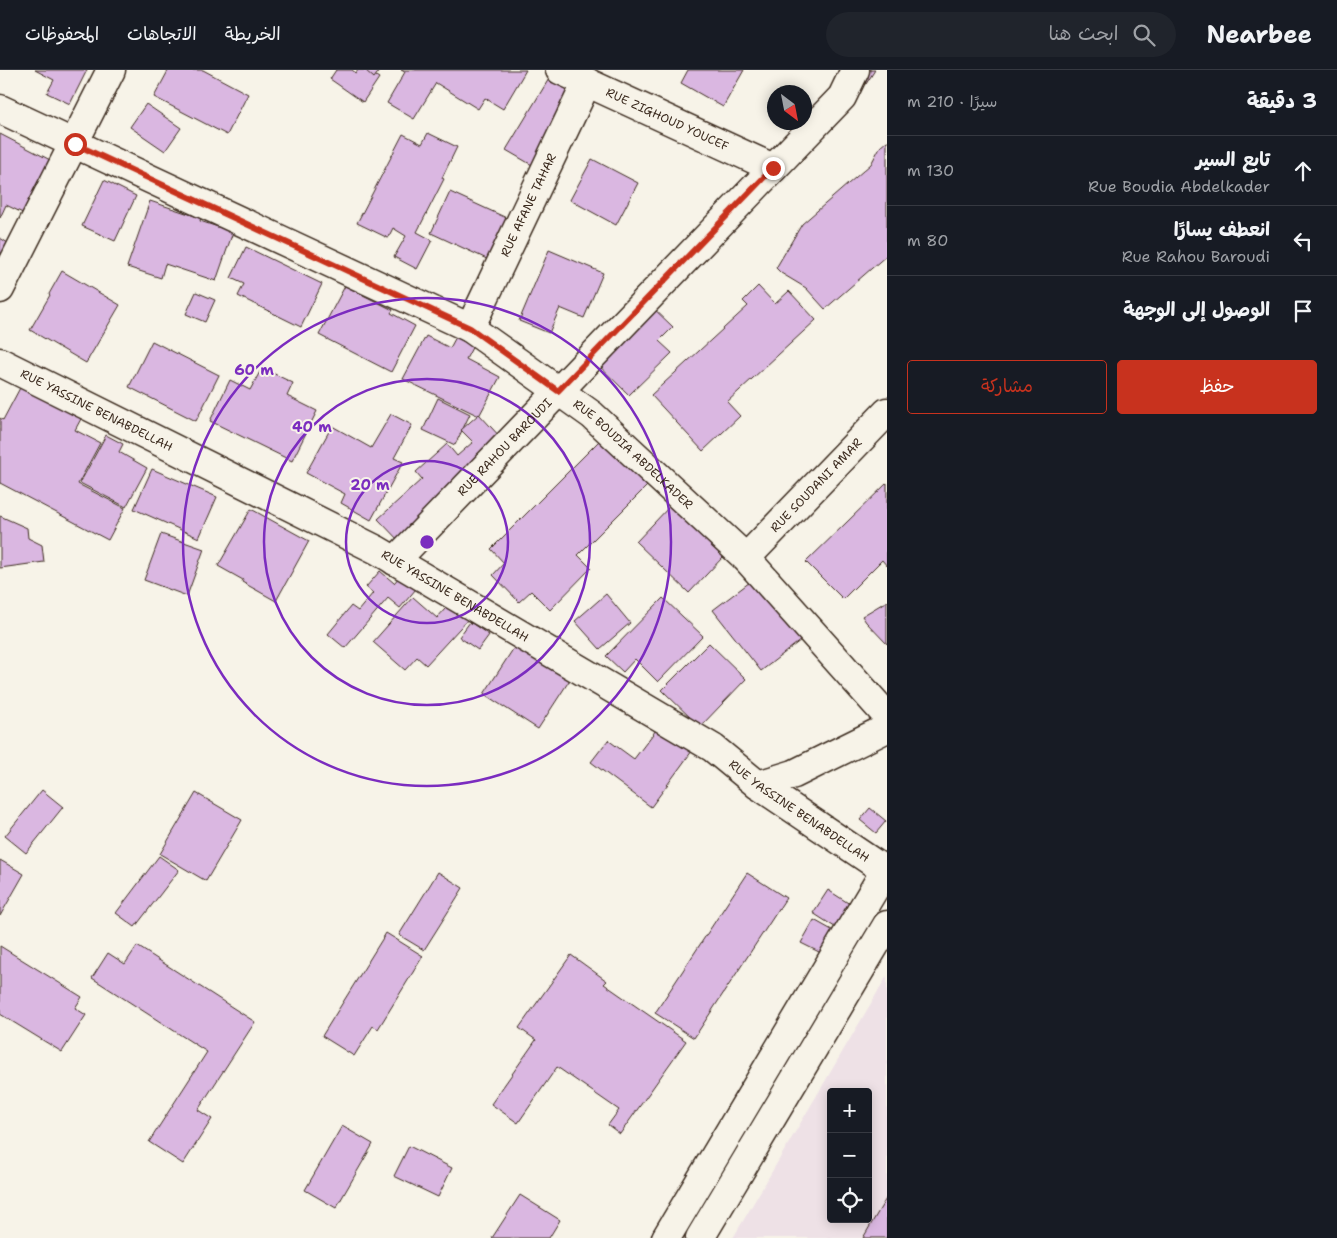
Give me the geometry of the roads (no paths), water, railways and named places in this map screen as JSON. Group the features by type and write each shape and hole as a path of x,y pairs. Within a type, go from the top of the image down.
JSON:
{"street":[{"path":"0,289 111,70"},
{"name":"RUE ZIGHOUD YOUCEF","path":"560,70 773,168"},
{"name":"RUE RAHOU BAROUDI","path":"395,561 842,96 855,70"},
{"name":"RUE AFANE TAHAR","path":"470,328 587,82"},
{"name":"RUE BOUDIA ABDELKADER","path":"0,109 470,328 592,415 746,558 887,716"},
{"name":"RUE YASSINE BENABDELLAH","path":"0,362 377,550 713,748 758,785 886,871"},
{"name":"RUE SOUDANI AMAR","path":"746,558 887,412"},
{"path":"758,785 794,774 887,728"},
{"path":"666,1238 886,871"},
{"path":"700,1238 887,925"}]}
